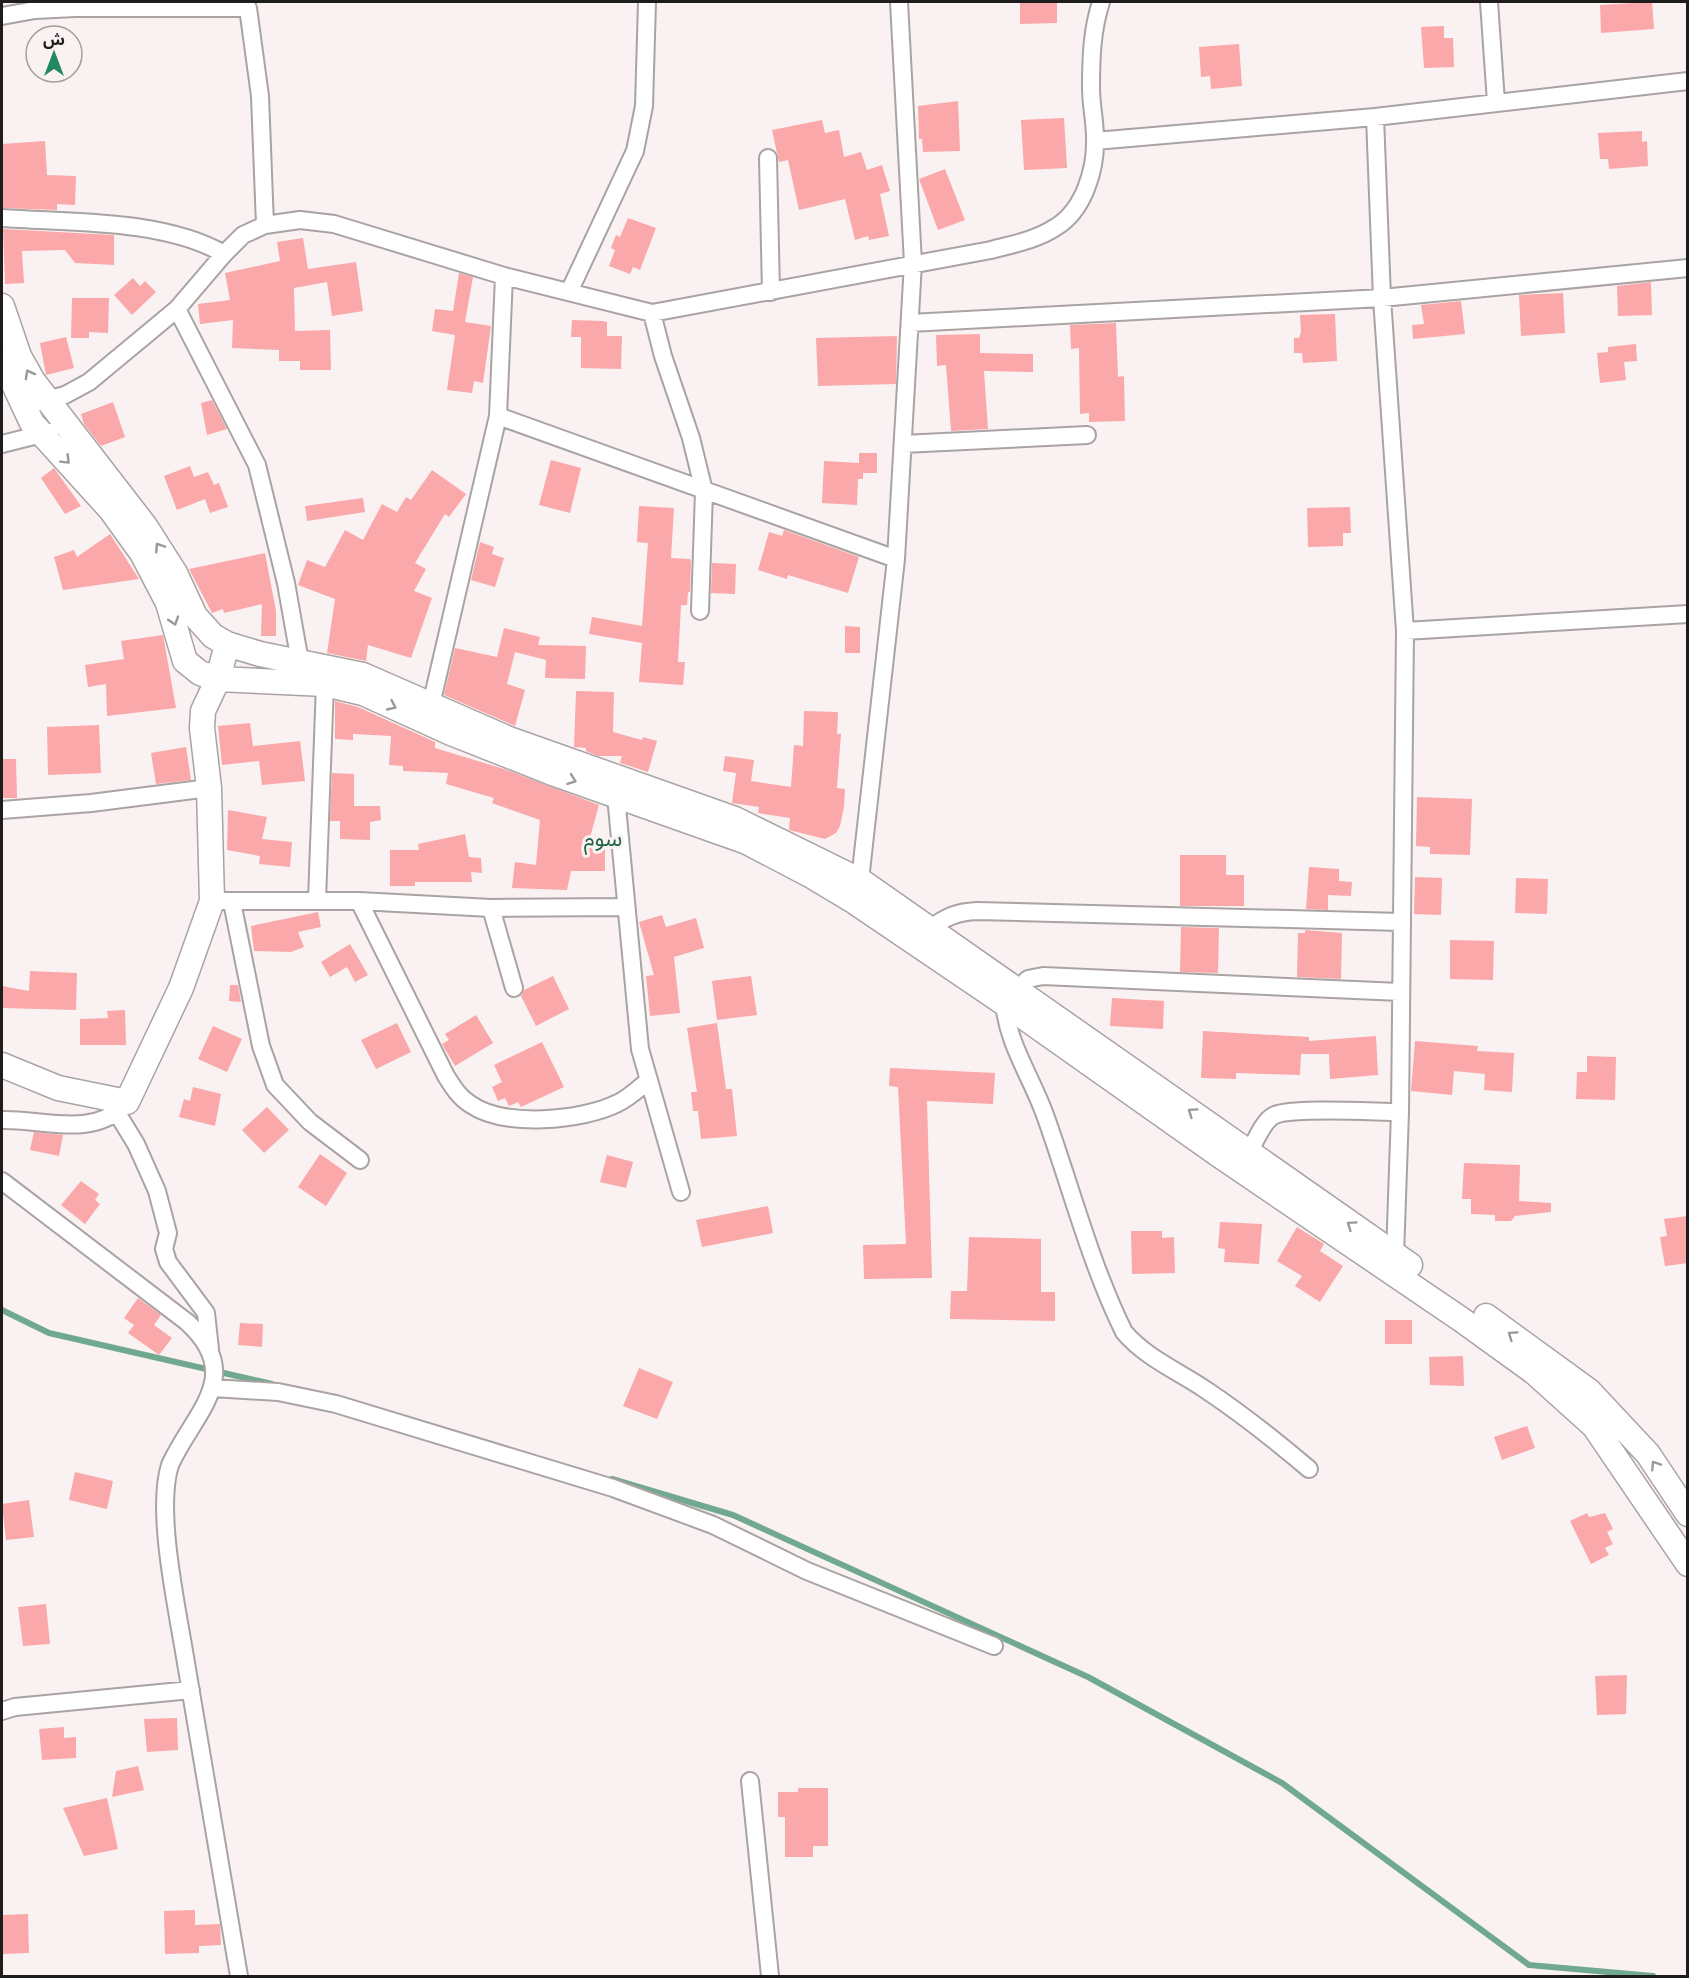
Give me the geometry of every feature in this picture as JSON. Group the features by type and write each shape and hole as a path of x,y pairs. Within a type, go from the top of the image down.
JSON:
{"main road":[{"path":"2,306 19,356 46,400 145,526 175,573 195,616 213,636 227,645 363,675 509,739 735,819 858,892 929,930 1010,996 1228,1162 1462,1320 1648,1454 1688,1514"},
{"path":"2,359 21,404 41,434 111,510 142,553 162,587 185,661 200,673 218,679 324,684 363,693 461,737 616,796 747,842 858,892 1010,996 1249,1152 1565,1372 1601,1418 1688,1563"},
{"path":"2,1065 58,1088 122,1108 222,902 201,728 203,711 218,679 227,645"}],"street":[{"path":"569,292 634,151 644,106 646,2"},
{"path":"858,892 896,559 913,263 900,2"},
{"path":"21,404 65,395 89,382 177,309 243,235 265,225 300,220 334,224 504,276 652,313 991,250 1032,240 1058,227 1077,208 1088,186 1095,141 1090,91 1092,29 1101,2"},
{"path":"1489,2 1496,102"},
{"path":"2,16 35,10 75,8 248,8 261,96 265,225"},
{"path":"1095,141 1375,117 1688,81"},
{"path":"1375,117 1382,298 1405,631 1400,1112 1395,1255"},
{"path":"768,158 771,292"},
{"path":"2,218 155,230 203,241 224,254"},
{"path":"910,323 1382,298 1688,267"},
{"path":"431,705 498,416 504,276"},
{"path":"177,309 257,465 286,583 300,662"},
{"path":"652,313 663,356 691,438 704,491 700,611"},
{"path":"498,416 896,559"},
{"path":"2,444 68,429"},
{"path":"903,444 1087,435"},
{"path":"1405,631 1688,614"},
{"path":"316,900 324,684"},
{"path":"2,810 81,804 209,788"},
{"path":"616,796 624,907 640,1048 681,1192"},
{"path":"360,1160 310,1122 275,1085 261,1046 222,902 316,900 491,908 624,907"},
{"path":"359,901 446,1076 458,1096 472,1106 489,1113 523,1119 579,1116 620,1102 648,1081"},
{"path":"491,908 514,988"},
{"path":"929,930 947,916 961,911 1401,922"},
{"path":"1309,1469 1271,1437 1208,1391 1134,1344 1124,1332 1071,1194 1044,1113 1010,1039 1010,996 1035,976 1400,992"},
{"path":"2,1120 99,1124 122,1108 157,1191 166,1226 164,1249 168,1262 206,1313 213,1362 213,1388 202,1412 175,1453 166,1476 165,1507 175,1596 239,1977"},
{"path":"1249,1152 1266,1123 1275,1115 1400,1112"},
{"path":"2,1181 187,1322 210,1350"},
{"path":"213,1388 278,1392 336,1404 613,1488 713,1525 807,1571 994,1646"},
{"path":"2,1712 15,1707 190,1690"},
{"path":"750,1781 770,1977"}],"building":[{"path":"1020,2 1057,2 1057,23 1020,24"},
{"path":"1652,2 1654,29 1601,33 1600,5"},
{"path":"1444,26 1444,38 1453,38 1454,67 1424,68 1421,27"},
{"path":"1239,44 1242,86 1211,89 1210,76 1201,77 1199,47"},
{"path":"958,101 960,151 923,152 922,139 919,139 918,106"},
{"path":"1064,118 1067,168 1024,170 1021,120"},
{"path":"822,120 825,133 839,130 844,157 861,152 867,170 882,165 890,191 880,194 889,236 869,240 868,236 855,240 845,199 799,210 788,160 779,162 772,130"},
{"path":"1642,131 1642,142 1647,141 1648,166 1609,169 1608,159 1600,159 1598,133"},
{"path":"45,141 47,175 76,176 75,205 57,204 57,210 2,208 2,144"},
{"path":"945,169 965,220 938,230 919,179"},
{"path":"628,218 656,228 640,270 633,267 630,274 609,266 615,250 611,248 616,235 620,237"},
{"path":"3,229 114,235 114,265 75,263 65,250 22,251 24,283 5,284"},
{"path":"303,238 308,269 356,262 363,311 332,316 327,282 294,288 295,331 330,330 331,370 300,370 300,361 279,361 279,350 232,348 233,320 200,324 198,304 230,300 225,273 280,261 277,242"},
{"path":"459,273 473,277 465,322 491,326 483,383 474,381 472,393 447,390 455,335 432,331 435,309 453,311"},
{"path":"133,278 140,286 145,281 156,292 132,315 114,295"},
{"path":"1651,282 1652,315 1618,316 1617,286"},
{"path":"1563,293 1565,333 1521,336 1519,295"},
{"path":"72,298 109,298 108,333 89,332 89,338 71,338"},
{"path":"1461,301 1465,334 1413,339 1412,325 1424,324 1421,305"},
{"path":"1335,314 1337,361 1303,363 1302,353 1294,353 1294,338 1299,338 1301,332 1300,315"},
{"path":"572,320 607,322 607,336 622,336 621,369 581,368 581,337 571,337"},
{"path":"1116,323 1118,377 1124,376 1125,421 1089,422 1089,413 1080,414 1079,348 1071,349 1070,325"},
{"path":"980,334 980,353 1033,354 1033,372 984,371 988,429 951,431 946,365 937,366 936,335"},
{"path":"897,336 896,384 818,386 816,338"},
{"path":"66,337 74,368 46,375 40,343"},
{"path":"1636,344 1637,361 1624,362 1626,380 1600,383 1597,353 1608,352 1608,347"},
{"path":"212,400 227,429 207,435 201,403"},
{"path":"113,402 125,437 101,446 84,424 81,414"},
{"path":"859,453 877,453 877,473 863,473 863,479 858,479 857,505 822,503 824,461 859,463"},
{"path":"551,460 581,468 570,513 539,505"},
{"path":"190,466 194,477 208,472 214,485 219,483 228,507 210,513 205,499 177,510 164,476"},
{"path":"54,468 81,506 65,514 41,478"},
{"path":"432,470 466,494 449,517 445,514 415,563 426,569 414,591 432,598 411,658 368,645 366,661 327,653 335,599 298,585 307,560 325,567 345,530 363,540 382,504 397,512 406,497 411,500"},
{"path":"363,498 365,512 307,521 305,506"},
{"path":"639,506 674,508 671,558 690,559 691,562 687,605 681,605 678,662 685,662 683,685 639,682 642,643 589,634 592,617 642,626 648,543 637,542"},
{"path":"1350,507 1351,533 1343,533 1343,546 1308,547 1307,508"},
{"path":"784,530 859,557 848,593 788,575 787,579 758,570 769,532 782,536"},
{"path":"110,534 139,579 63,590 54,557 74,550 77,557"},
{"path":"480,542 494,547 492,554 504,558 495,587 471,580"},
{"path":"265,553 276,611 276,636 261,636 262,604 224,613 223,609 212,613 189,569"},
{"path":"712,563 736,564 735,594 711,593"},
{"path":"845,626 860,627 860,653 845,653"},
{"path":"504,628 540,637 538,645 586,646 585,679 545,678 546,660 515,652 507,684 525,690 515,726 444,695 455,648 497,657"},
{"path":"163,635 176,708 107,716 106,684 88,687 85,665 124,659 121,641"},
{"path":"576,691 614,692 613,732 642,740 643,737 657,741 648,772 620,763 622,756 598,756 586,751 586,748 574,747"},
{"path":"335,701 358,707 435,742 435,748 504,769 599,805 589,841 605,841 605,871 571,871 567,890 512,888 515,862 536,865 540,820 492,803 494,798 446,784 448,773 403,771 403,766 389,765 391,736 353,734 353,740 335,739"},
{"path":"804,711 838,712 837,734 841,734 837,788 845,789 844,807 836,833 825,839 789,830 790,818 758,813 759,807 732,803 736,773 723,771 725,756 754,760 751,781 791,787 794,745 803,746"},
{"path":"250,723 253,746 300,741 305,781 262,785 259,761 222,765 218,726"},
{"path":"99,725 101,773 48,775 47,727"},
{"path":"186,747 191,780 156,784 151,753"},
{"path":"2,759 16,759 17,798 2,798"},
{"path":"332,773 354,774 354,806 380,806 381,820 370,822 370,840 340,839 340,821 330,821"},
{"path":"1417,797 1472,799 1470,855 1430,854 1430,847 1416,846"},
{"path":"228,810 267,817 262,839 292,842 290,867 259,864 260,856 227,850"},
{"path":"465,834 469,857 481,858 482,873 471,872 472,882 415,882 415,886 390,886 390,850 419,850 418,844"},
{"path":"1180,855 1226,855 1226,875 1244,875 1244,906 1180,906"},
{"path":"1309,867 1339,869 1339,881 1352,882 1351,896 1328,895 1328,910 1306,909"},
{"path":"1415,877 1442,878 1441,915 1414,914"},
{"path":"1516,878 1548,879 1547,914 1515,913"},
{"path":"318,912 321,927 298,932 304,947 291,952 254,951 251,926"},
{"path":"662,915 666,927 696,918 704,948 674,957 680,1013 650,1016 646,976 654,975 639,922"},
{"path":"1181,927 1219,928 1218,973 1180,972"},
{"path":"1305,930 1342,933 1341,979 1297,977 1298,933 1305,933"},
{"path":"1450,940 1494,941 1493,980 1450,979"},
{"path":"350,944 368,975 355,982 347,967 330,977 321,962"},
{"path":"30,971 77,973 76,1010 2,1008 2,986 29,991"},
{"path":"553,976 569,1009 536,1026 521,996 524,990"},
{"path":"751,976 757,1015 717,1020 712,981"},
{"path":"230,985 238,985 241,1002 229,1001"},
{"path":"1112,998 1164,1001 1163,1029 1110,1026"},
{"path":"125,1010 126,1045 80,1045 80,1019 108,1018 107,1011"},
{"path":"476,1015 493,1043 455,1066 442,1044 449,1040 445,1034"},
{"path":"397,1023 411,1052 376,1069 361,1040"},
{"path":"717,1023 726,1089 732,1089 737,1136 701,1139 698,1111 693,1111 691,1092 697,1092 687,1028"},
{"path":"213,1026 242,1039 227,1072 198,1059"},
{"path":"1203,1031 1309,1037 1309,1041 1376,1036 1378,1075 1330,1079 1329,1054 1301,1054 1300,1075 1236,1073 1236,1079 1201,1078"},
{"path":"1415,1041 1478,1046 1477,1051 1514,1053 1512,1092 1484,1090 1485,1074 1454,1071 1452,1095 1411,1091"},
{"path":"542,1042 564,1087 521,1107 518,1102 509,1106 505,1098 498,1101 492,1087 502,1082 494,1065"},
{"path":"1587,1056 1616,1057 1615,1100 1576,1099 1577,1072 1587,1072"},
{"path":"890,1068 995,1073 993,1104 927,1101 932,1278 864,1279 863,1245 906,1244 898,1087 889,1086"},
{"path":"193,1087 221,1094 215,1126 179,1117 184,1099 190,1101"},
{"path":"267,1107 289,1130 264,1153 242,1130"},
{"path":"34,1132 63,1135 59,1156 30,1150"},
{"path":"320,1154 347,1173 326,1206 298,1187"},
{"path":"607,1155 633,1162 626,1188 600,1182"},
{"path":"1464,1163 1520,1165 1519,1201 1551,1203 1551,1212 1515,1216 1511,1221 1495,1221 1495,1215 1471,1214 1471,1199 1462,1199"},
{"path":"81,1181 99,1194 95,1200 100,1204 85,1224 61,1205"},
{"path":"768,1206 773,1233 702,1247 696,1220"},
{"path":"1688,1216 1688,1263 1665,1266 1660,1237 1667,1236 1664,1219"},
{"path":"1220,1222 1262,1224 1259,1264 1224,1262 1225,1249 1218,1248"},
{"path":"1297,1227 1324,1244 1320,1251 1343,1266 1320,1302 1295,1286 1302,1276 1277,1261"},
{"path":"1131,1231 1162,1231 1162,1238 1174,1237 1175,1273 1132,1274"},
{"path":"969,1237 1041,1239 1041,1292 1055,1292 1055,1321 950,1319 951,1291 967,1291"},
{"path":"138,1298 161,1315 154,1325 172,1338 159,1355 128,1333 134,1325 124,1318"},
{"path":"1385,1320 1412,1320 1412,1344 1385,1344"},
{"path":"240,1323 263,1324 262,1347 238,1345"},
{"path":"1463,1356 1464,1386 1430,1385 1429,1357"},
{"path":"639,1368 673,1382 657,1419 623,1406"},
{"path":"1527,1426 1535,1448 1502,1460 1494,1437"},
{"path":"75,1472 113,1481 107,1509 69,1500"},
{"path":"29,1500 34,1537 6,1540 2,1504"},
{"path":"1587,1513 1589,1517 1605,1513 1613,1529 1607,1532 1613,1544 1605,1548 1609,1555 1591,1564 1570,1521"},
{"path":"46,1604 50,1644 23,1646 18,1607"},
{"path":"1627,1675 1626,1714 1597,1715 1595,1676"},
{"path":"177,1718 178,1750 147,1752 144,1719"},
{"path":"64,1727 64,1738 76,1737 76,1758 42,1760 39,1729"},
{"path":"138,1766 144,1790 112,1797 116,1771"},
{"path":"798,1788 828,1788 828,1846 813,1846 813,1857 785,1857 785,1817 778,1817 778,1792 798,1792"},
{"path":"107,1798 118,1849 84,1856 63,1808"},
{"path":"195,1910 195,1925 220,1924 221,1945 199,1946 199,1953 165,1954 164,1911"},
{"path":"28,1914 29,1953 2,1954 2,1915"}],"waterway":[{"path":"2,1310 49,1333 272,1384"},
{"path":"612,1479 733,1515 1088,1677 1282,1783 1529,1965 1653,1976"}],"district":[{"name":"سوم","path":"603,838"}]}
